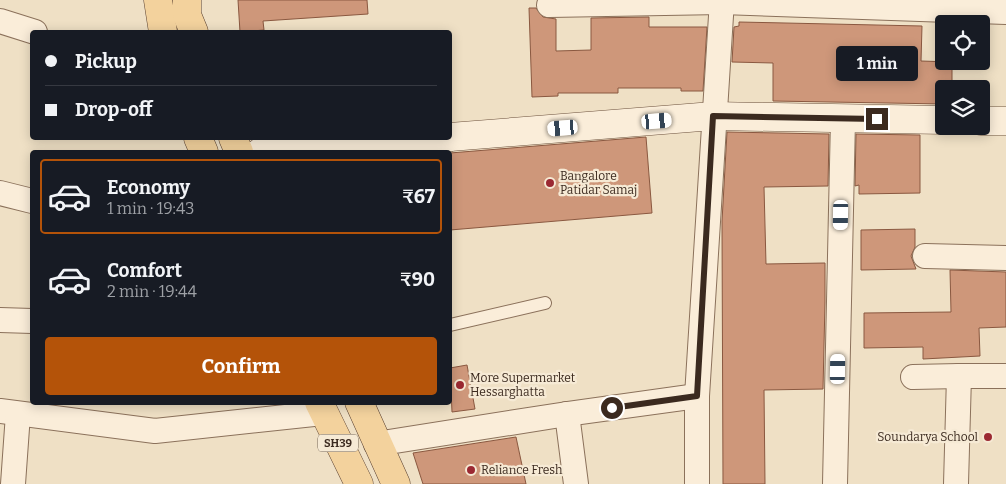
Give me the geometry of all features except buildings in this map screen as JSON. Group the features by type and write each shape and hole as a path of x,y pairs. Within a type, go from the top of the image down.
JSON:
{"main road":[{"path":"158,0 163,30"},
{"path":"187,0 187,15 193,30"},
{"path":"360,405 376,444 396,484"},
{"name":"SH39","path":"321,408 358,484"}],"street":[{"path":"697,484 697,396 713,116 722,1"},
{"path":"549,5 722,1 1006,12"},
{"path":"0,21 30,30"},
{"path":"452,137 713,116 935,120"},
{"path":"836,484 843,119"},
{"path":"990,121 1006,121"},
{"path":"285,150 411,140"},
{"path":"0,192 30,200"},
{"path":"925,256 1006,258"},
{"path":"0,320 30,321"},
{"path":"956,484 958,376"},
{"path":"913,377 1006,376"},
{"path":"376,444 697,396"},
{"path":"13,484 9,412 155,431 321,408"},
{"path":"567,414 576,484"}],"lane":[{"path":"452,325 545,304"}],"place":[{"name":"Bangalore Patidar Samaj","path":"550,183"},
{"name":"More Supermarket Hessarghatta","path":"460,385"},
{"name":"Soundarya School","path":"988,437"},
{"name":"Reliance Fresh","path":"471,470"}],"route":[{"path":"612,408 697,396 713,116 877,119"}]}
